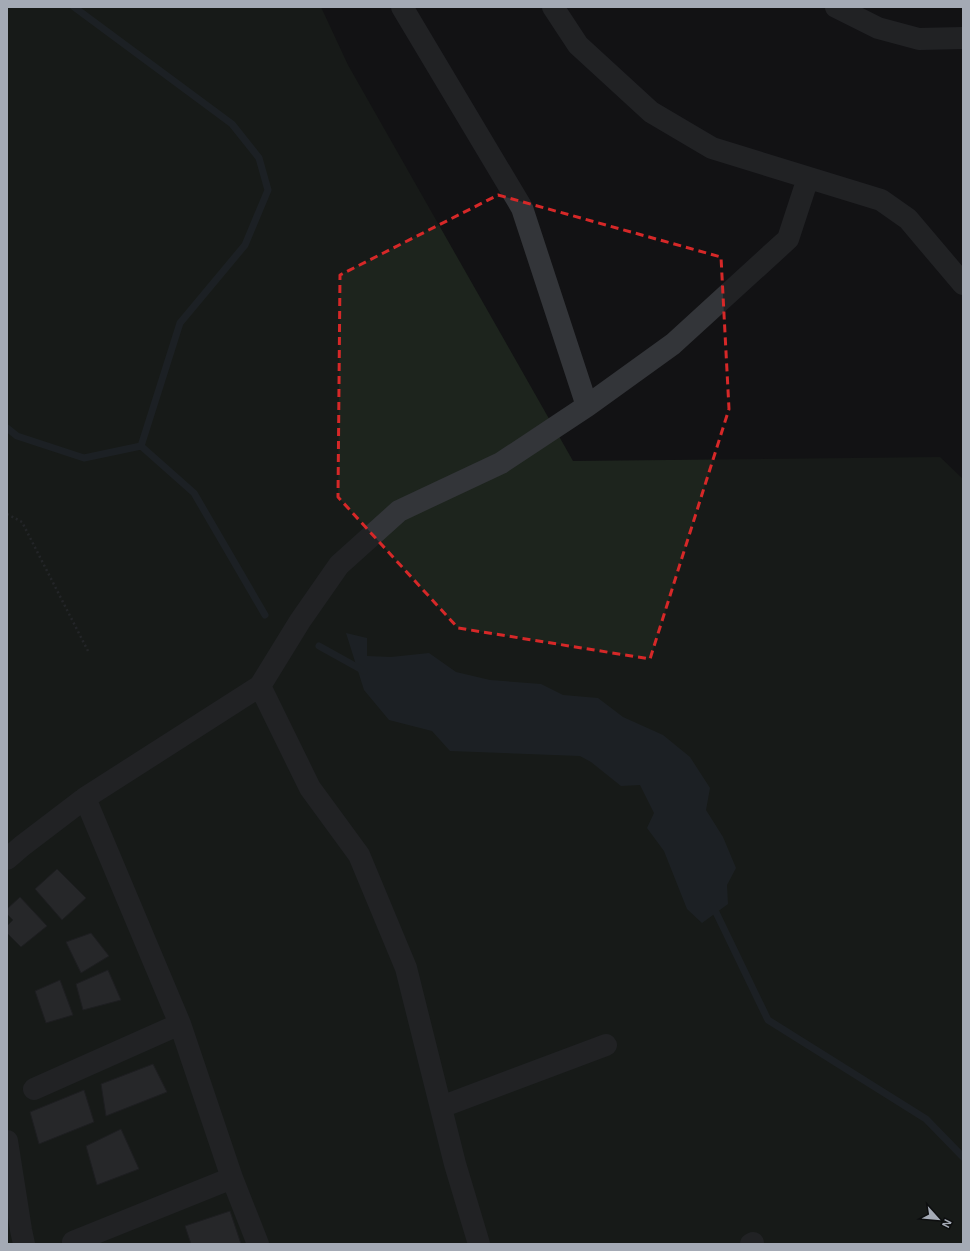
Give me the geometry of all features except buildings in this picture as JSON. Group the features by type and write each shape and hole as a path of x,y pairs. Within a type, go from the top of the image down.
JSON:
{"street":[{"path":"402,7 522,208 587,406"},
{"path":"553,7 578,45 651,112 712,148 881,200 908,219 963,284"},
{"path":"836,7 878,28 919,39 963,38"},
{"path":"7,859 85,798 260,686 300,621 339,566 399,511 501,463 587,406 673,344 788,239 808,178"},
{"path":"260,686 310,788 359,855 406,968 455,1164 479,1244"},
{"path":"85,798 180,1024 232,1178 258,1244"},
{"path":"34,1089 180,1024"},
{"path":"441,1107 606,1045"},
{"path":"7,1141 24,1244"},
{"path":"73,1242 232,1178"}],"path":[{"path":"7,514 22,522 88,651"}],"highlighted area":[{"path":"498,195 721,257 729,409 650,659 458,628 338,497 340,275"}],"shaded area":[{"path":"7,7 321,7 348,65 573,461 940,457 963,479 963,1244 7,1244"},
{"path":"346,633 367,638 367,656 391,657 429,653 456,672 490,680 541,684 563,695 598,698 623,717 663,735 690,757 710,788 706,810 723,837 736,868 727,885 728,904 702,923 687,909 664,851 647,828 654,813 640,785 621,786 591,762 580,756 450,751 432,731 389,720 364,690"}],"waterway":[{"path":"74,7 232,124 259,158 268,190 245,245 180,323 141,446"},
{"path":"7,428 17,436 84,458 141,446"},
{"path":"141,446 194,493 265,615"},
{"path":"319,646 364,671"},
{"path":"712,904 768,1020 926,1119 963,1157"}]}
